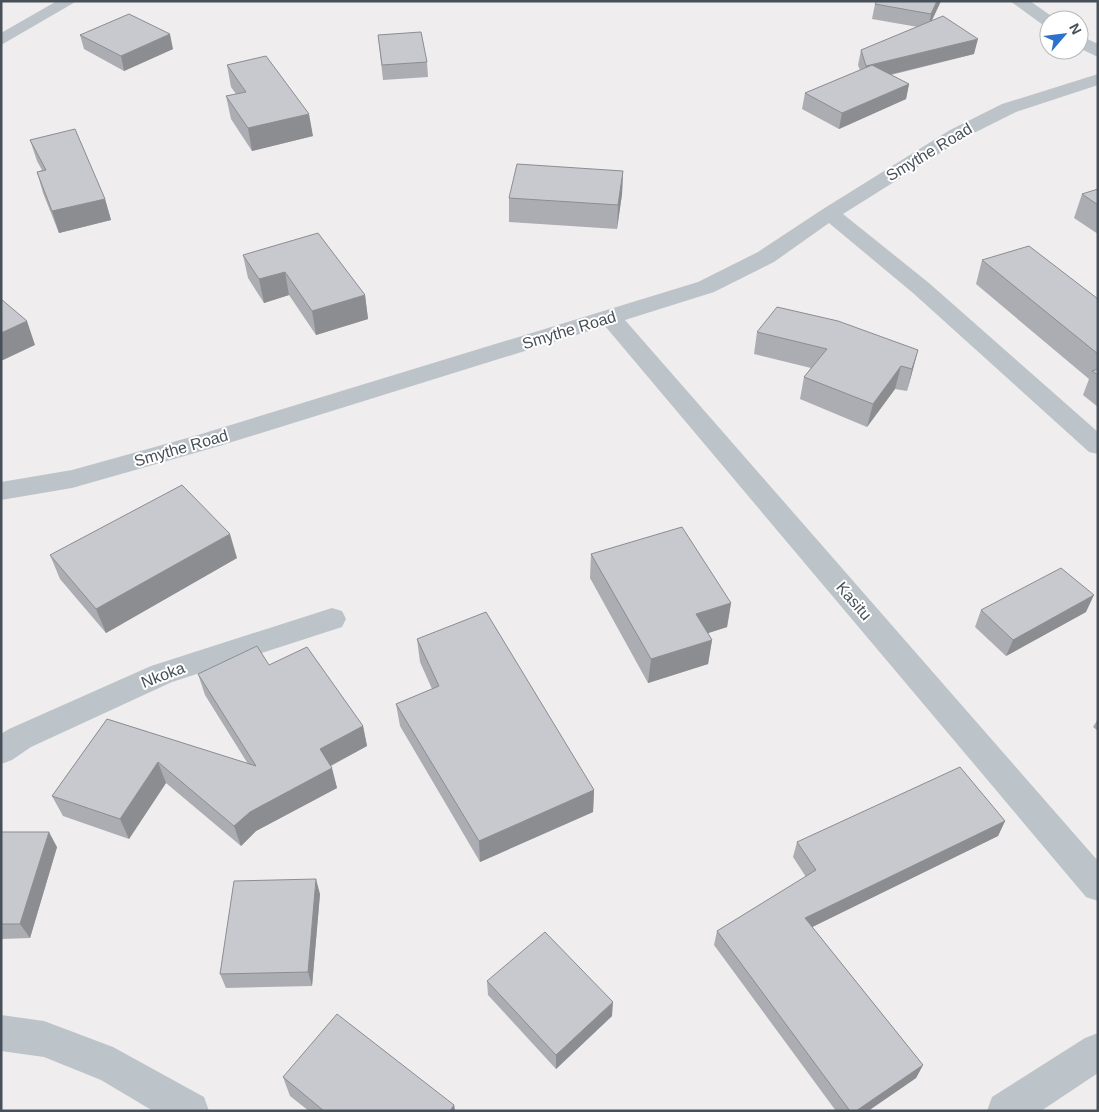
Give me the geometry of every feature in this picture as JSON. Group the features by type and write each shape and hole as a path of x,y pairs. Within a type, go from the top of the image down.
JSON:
{"street":[{"path":"1,40 69,1"},
{"path":"1018,1 1039,15"},
{"name":"Smythe Road","path":"1,490 72,479 207,441 706,287 766,257 830,213 957,134 1010,108 1098,79"},
{"path":"830,213 921,288 1098,446"},
{"name":"Kasitu","path":"610,318 1098,886"},
{"name":"Nkoka","path":"1,751 20,738 162,674 332,620"},
{"path":"1,1033 44,1039 114,1066 190,1111"},
{"path":"1006,1111 1098,1051"}],"building":[{"path":"877,1 937,1 931,14 875,4"},
{"path":"129,14 170,34 121,56 80,35"},
{"path":"943,16 978,39 866,66 861,50"},
{"path":"421,32 427,62 382,65 378,35"},
{"path":"266,56 309,114 248,128 226,96 246,92 227,65"},
{"path":"872,65 909,84 842,113 805,93"},
{"path":"75,129 105,199 52,211 37,172 46,170 30,140"},
{"path":"517,164 623,171 618,205 509,198"},
{"path":"1098,189 1098,205 1082,194"},
{"path":"318,233 365,295 312,311 285,272 259,279 243,255"},
{"path":"1029,246 1098,299 1098,354 982,260"},
{"path":"1,299 27,321 1,333"},
{"path":"777,307 838,321 918,350 912,369 901,366 873,404 804,377 827,349 757,332"},
{"path":"1098,369 1098,375 1092,371"},
{"path":"182,485 230,534 96,609 50,555"},
{"path":"682,527 731,603 696,614 712,640 651,659 591,554"},
{"path":"1061,568 1094,595 1013,640 981,610"},
{"path":"486,612 594,790 479,841 396,704 439,686 417,639"},
{"path":"257,646 269,665 307,647 363,726 320,749 332,768 250,812 234,826 158,762 120,819 52,796 107,719 256,766 198,674"},
{"path":"960,767 1005,821 805,918 923,1065 856,1111 850,1111 717,931 816,870 797,842"},
{"path":"1,832 49,832 20,924 1,924"},
{"path":"316,879 308,972 220,974 234,881"},
{"path":"545,932 613,1002 556,1055 487,981"},
{"path":"337,1014 454,1105 450,1111 324,1111 283,1077"}]}
